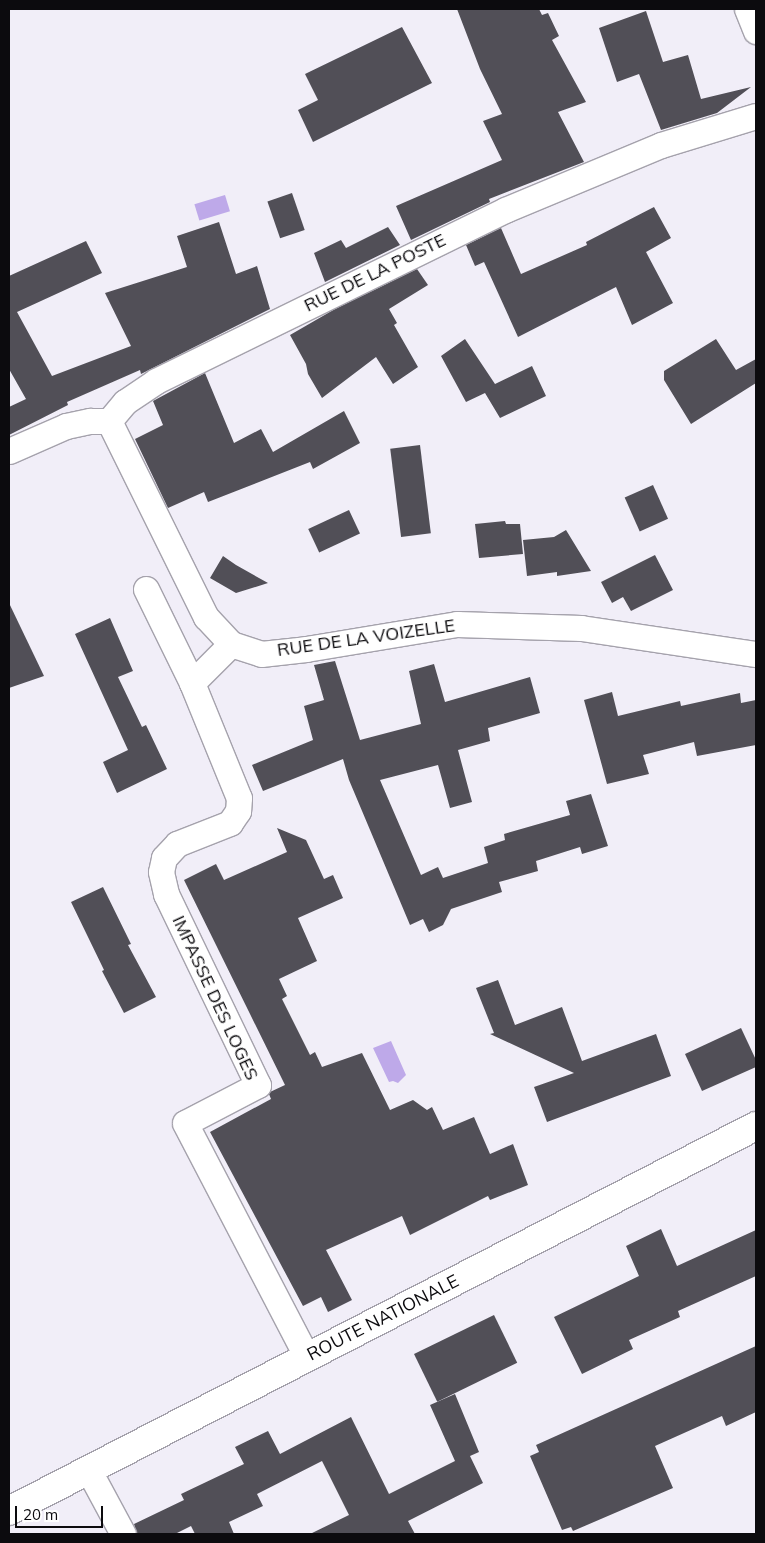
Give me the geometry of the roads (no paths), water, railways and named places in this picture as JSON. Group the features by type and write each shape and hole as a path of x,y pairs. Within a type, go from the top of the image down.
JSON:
{"main road":[{"name":"ROUTE NATIONALE","path":"9,1511 756,1126"}],"street":[{"path":"746,9 756,31"},
{"name":"RUE DE LA POSTE","path":"109,421 125,402 156,381 505,210 661,145 756,116"},
{"path":"9,451 66,426 90,421 109,421"},
{"name":"RUE DE LA VOIZELLE","path":"109,421 206,617 232,644 261,654 306,649 458,624 581,628 756,654"},
{"name":"IMPASSE DES LOGES","path":"146,589 192,683 239,798 238,811 230,823 177,844 164,858 161,872 166,894 258,1085 186,1123 307,1357"},
{"path":"192,683 232,644"},
{"path":"88,1469 123,1534"}]}
